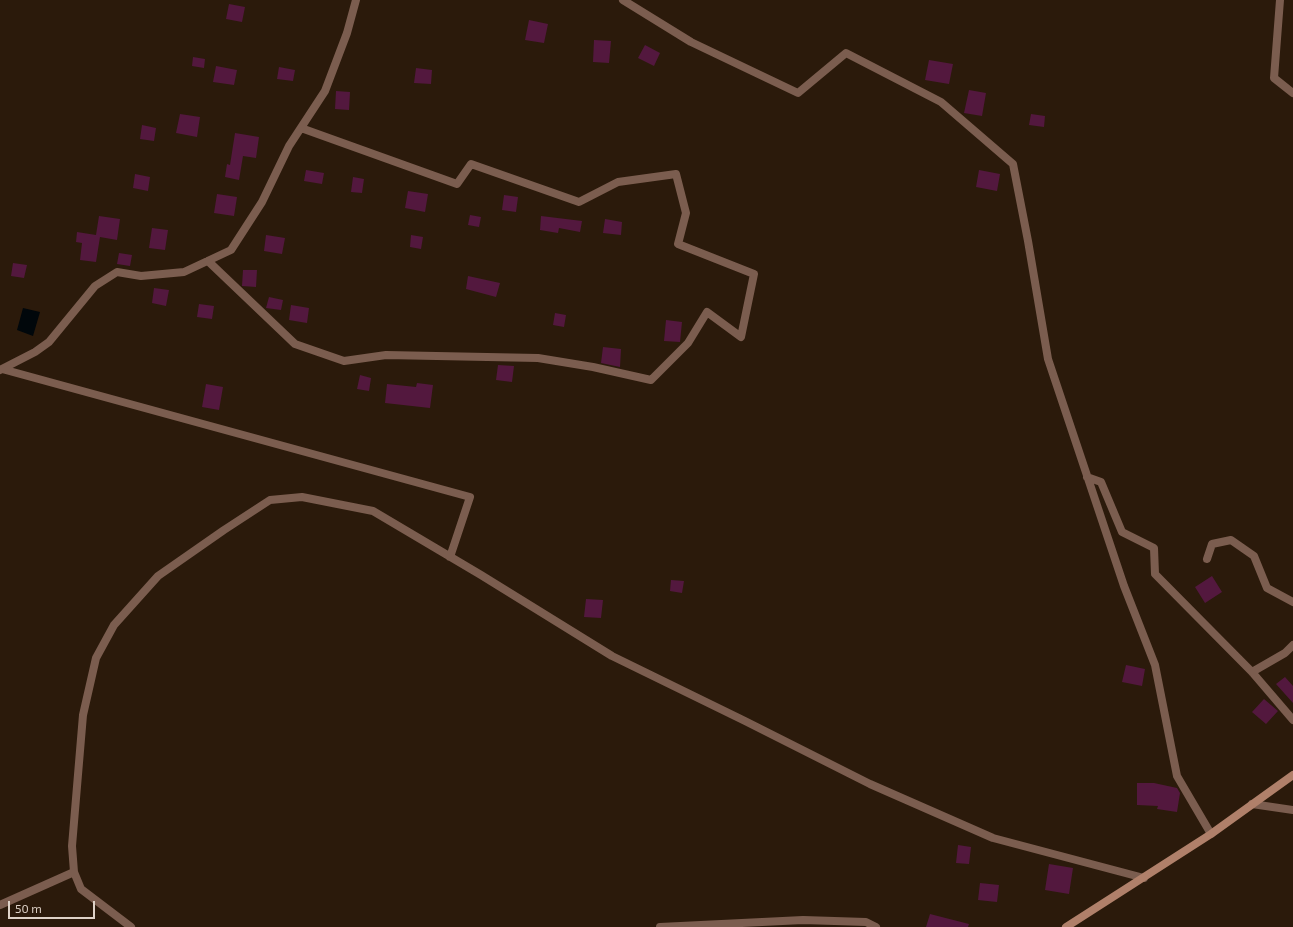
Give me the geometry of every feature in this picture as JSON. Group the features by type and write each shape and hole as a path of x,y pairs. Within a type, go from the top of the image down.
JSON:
{"main road":[{"path":"1066,927 1211,834 1293,776"}],"street":[{"path":"1,370 35,352 49,342 95,286 117,272 141,276 184,272 231,250 262,202 289,146 325,91 347,33 356,0"},
{"path":"624,0 691,42 798,93 846,53 941,102 1013,164 1048,359 1124,586 1156,666 1177,776 1211,834"},
{"path":"1280,0 1274,78 1293,93"},
{"path":"208,261 295,344 344,361 386,355 538,358 593,367 651,380 688,343 707,312 741,336 754,274 678,244 686,213 676,174 618,182 579,202 471,164 457,184 301,128"},
{"path":"1,370 470,497 450,557"},
{"path":"1088,477 1101,482 1122,532 1154,548 1155,574 1252,672 1293,720"},
{"path":"131,927 81,889 74,872 72,846 83,715 96,658 114,625 158,576 270,500 302,497 373,511 612,656 745,720 870,784 993,838 1144,878"},
{"path":"1207,559 1212,544 1231,540 1254,556 1268,588 1293,602"},
{"path":"1252,672 1285,654 1293,645"},
{"path":"1252,804 1293,810"},
{"path":"0,905 74,872"},
{"path":"660,927 803,920 866,922 876,927"}],"shaded area":[{"path":"23,308 40,312 33,336 17,330"}],"building":[{"path":"229,4 245,7 242,22 226,19"},
{"path":"529,20 548,24 544,43 525,40"},
{"path":"594,40 611,41 609,63 593,62"},
{"path":"645,45 660,53 654,66 638,58"},
{"path":"193,57 205,59 204,68 192,66"},
{"path":"929,60 953,64 949,84 925,80"},
{"path":"216,66 237,70 234,85 213,82"},
{"path":"279,67 295,70 293,81 277,79"},
{"path":"416,68 432,70 431,84 414,83"},
{"path":"969,90 986,93 982,116 964,113"},
{"path":"336,91 350,92 349,110 335,109"},
{"path":"180,114 200,117 197,137 176,133"},
{"path":"1031,114 1045,116 1044,127 1029,125"},
{"path":"142,125 156,128 154,141 140,139"},
{"path":"235,133 259,137 256,158 243,156 239,180 225,177 227,164 230,165"},
{"path":"306,170 324,173 322,184 304,181"},
{"path":"979,170 1000,174 997,191 976,187"},
{"path":"135,174 150,177 148,191 133,188"},
{"path":"353,177 364,179 362,193 351,192"},
{"path":"408,191 428,194 425,212 405,208"},
{"path":"217,194 237,197 234,216 214,213"},
{"path":"504,195 518,197 516,212 502,210"},
{"path":"470,215 481,217 479,227 468,225"},
{"path":"99,216 120,219 117,240 100,237 96,262 80,260 82,243 76,242 77,232 96,235"},
{"path":"541,216 582,221 580,232 559,228 558,233 540,230"},
{"path":"605,219 622,222 621,235 603,233"},
{"path":"152,228 168,230 165,250 149,248"},
{"path":"266,235 285,238 282,254 264,251"},
{"path":"411,235 423,237 421,249 410,247"},
{"path":"119,253 132,255 130,266 117,264"},
{"path":"13,263 27,265 24,278 11,276"},
{"path":"243,270 257,270 256,287 242,286"},
{"path":"468,276 500,283 496,297 466,289"},
{"path":"154,288 169,290 166,306 152,303"},
{"path":"269,297 283,300 281,310 266,308"},
{"path":"199,304 214,306 212,319 197,317"},
{"path":"291,305 309,308 307,323 289,320"},
{"path":"555,313 566,315 564,327 553,325"},
{"path":"666,320 682,322 680,342 664,341"},
{"path":"603,347 621,349 620,367 601,363"},
{"path":"498,365 514,366 512,382 496,380"},
{"path":"360,375 371,378 369,391 357,389"},
{"path":"417,383 433,385 430,408 385,403 387,384 416,387"},
{"path":"206,384 223,387 219,410 202,407"},
{"path":"1212,576 1222,592 1205,603 1195,587"},
{"path":"671,580 684,581 682,593 670,591"},
{"path":"586,599 603,600 601,618 584,617"},
{"path":"1126,665 1145,669 1142,686 1122,682"},
{"path":"1285,677 1293,686 1293,703 1276,684"},
{"path":"1264,699 1278,711 1266,724 1252,712"},
{"path":"1137,783 1154,783 1177,788 1180,793 1177,812 1157,809 1158,806 1137,805"},
{"path":"958,845 971,847 969,864 956,863"},
{"path":"1049,864 1073,868 1069,894 1045,890"},
{"path":"980,883 999,885 997,902 978,900"},
{"path":"930,914 969,924 968,927 926,927"}]}
